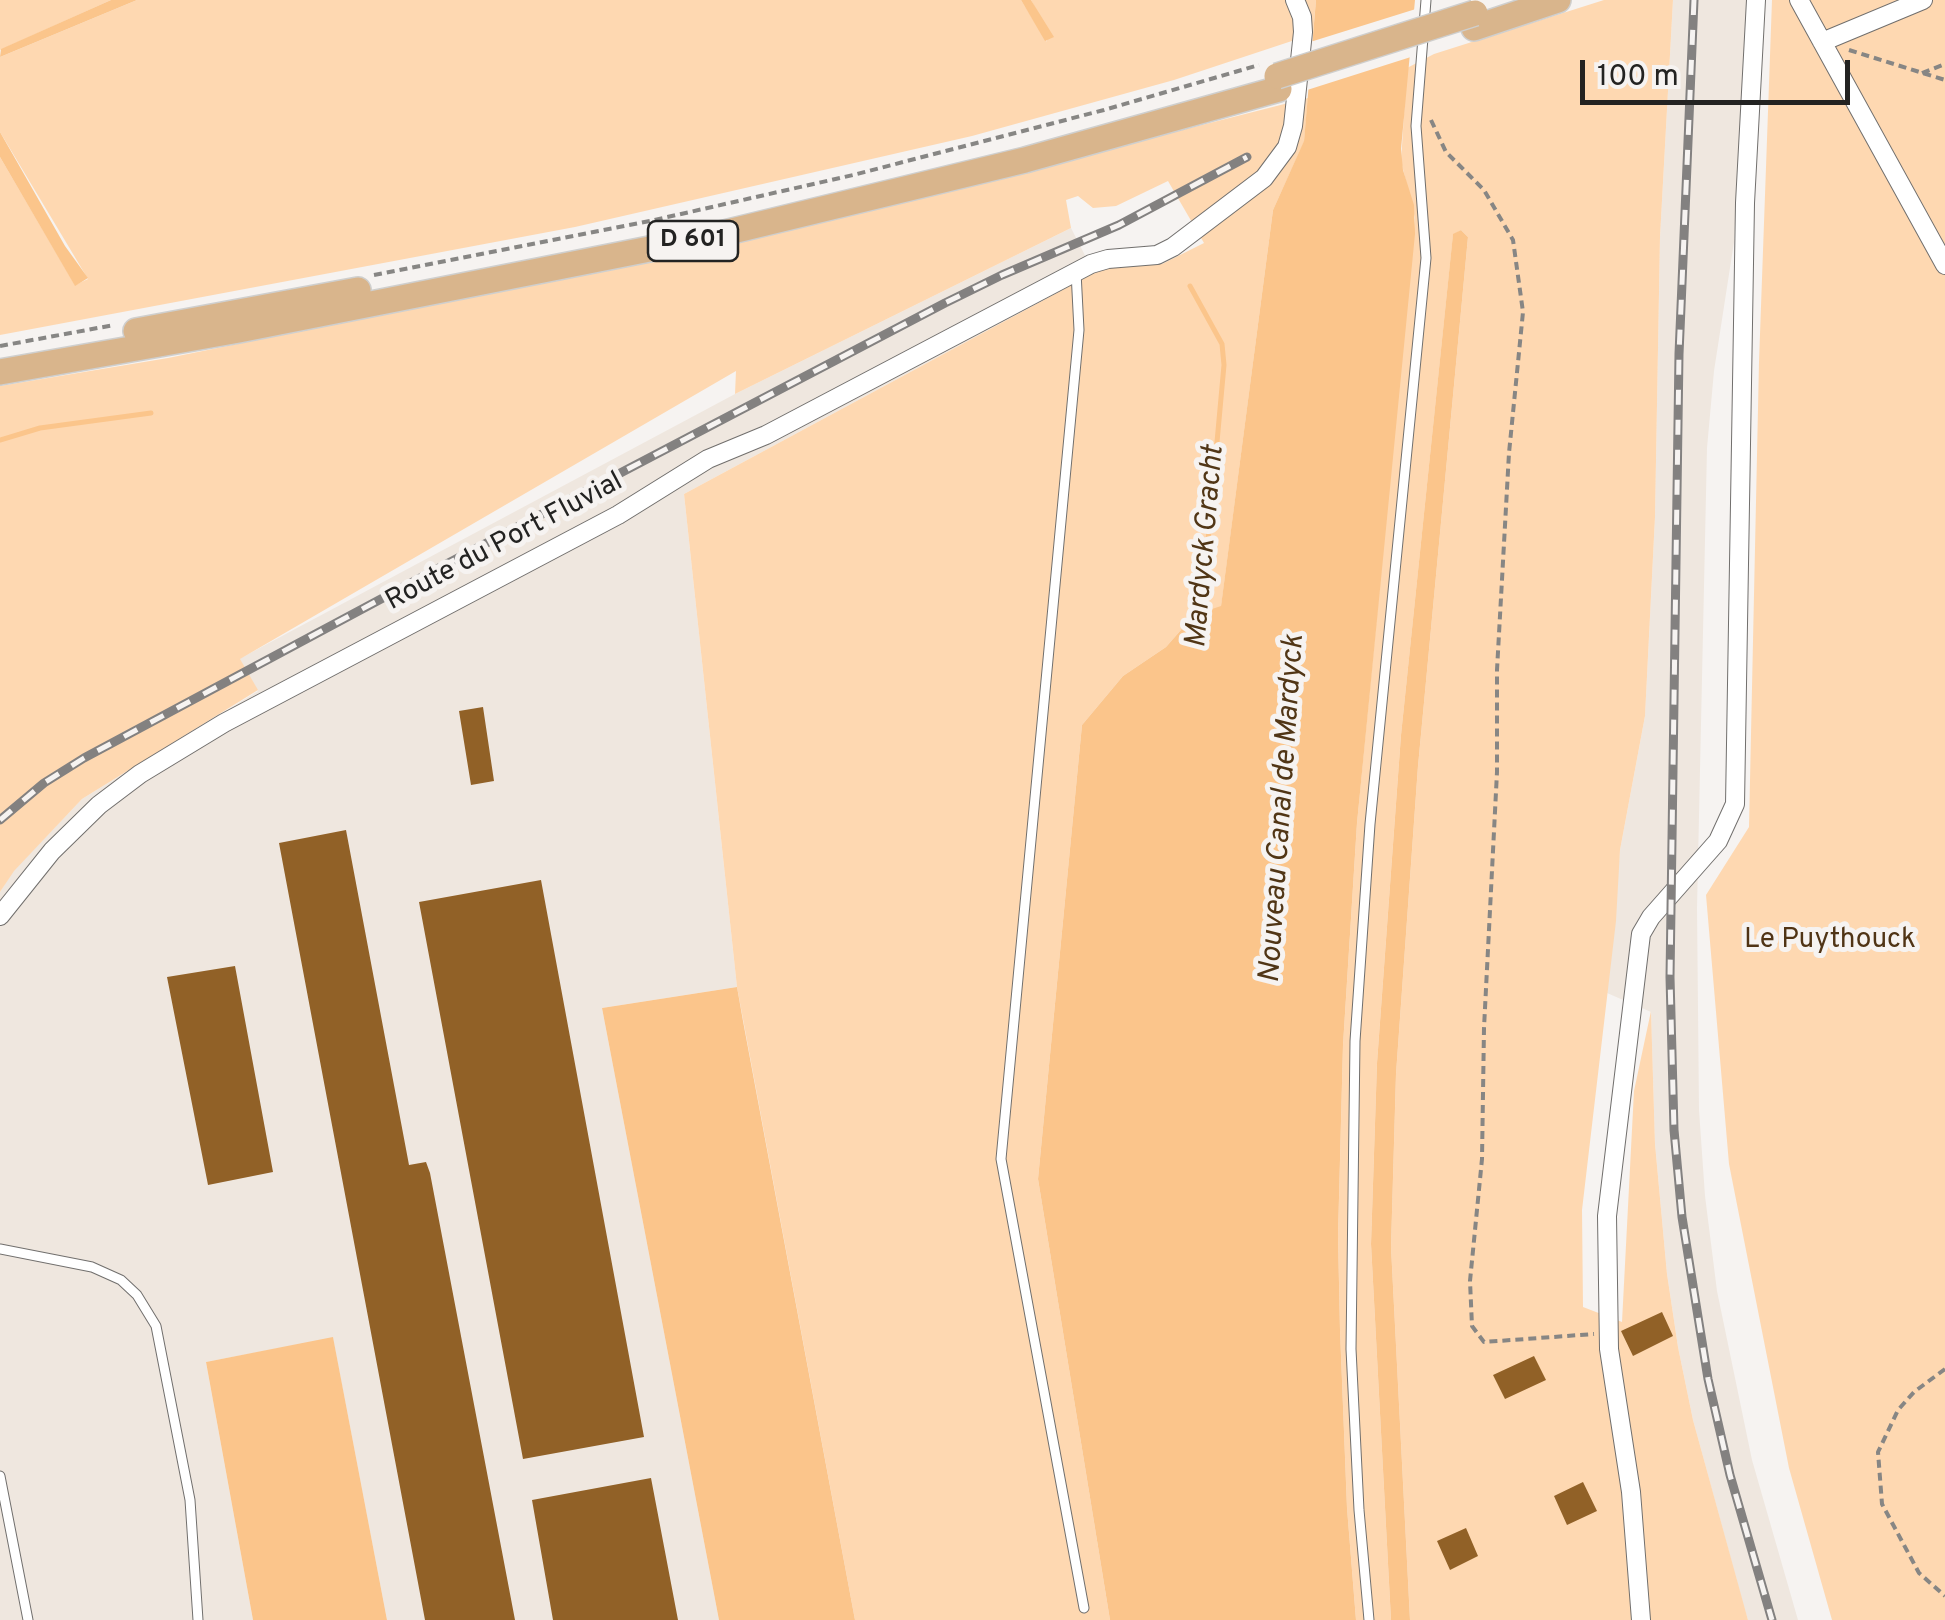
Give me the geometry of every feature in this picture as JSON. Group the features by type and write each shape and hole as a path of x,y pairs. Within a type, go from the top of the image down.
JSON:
{"main road":[{"name":"D 601","path":"1475,20 1515,0"},
{"name":"D 601","path":"0,357 672,232 979,158 1558,0"},
{"name":"D 601","path":"0,372 239,330 695,240 1025,160 1274,76"}],"street":[{"name":"Route du Port Fluvial","path":"0,916 40,863 86,816 180,749 258,704 634,506 708,459 766,434 1076,272 1108,259 1165,252 1246,194 1273,169 1286,147 1293,126 1303,24 1295,0"},
{"path":"1641,1620 1631,1492 1608,1332 1608,1202 1639,942 1651,917 1718,841 1732,814 1736,792 1745,203 1756,0"},
{"path":"1800,0 1945,265"},
{"path":"1822,42 1923,0"}],"lane":[{"path":"1369,1620 1359,1510 1352,1349 1354,1058 1370,824 1425,274 1426,232 1416,137 1426,0"},
{"path":"1076,272 1078,330 1001,1159 1084,1608"},
{"path":"0,1249 92,1267 120,1280 137,1295 156,1326 190,1500 198,1620"},
{"path":"0,1476 28,1620"}],"path":[{"path":"1822,42 1945,80"},
{"path":"1922,73 1945,64"},
{"path":"362,277 650,222 854,175 1104,110 1274,76"},
{"path":"1418,94 1446,152 1484,190 1514,240 1523,312 1509,453 1496,670 1497,772 1484,1028 1482,1159 1470,1281 1472,1326 1484,1342 1608,1332"},
{"path":"0,346 128,322"},
{"path":"1945,1369 1914,1392 1898,1410 1878,1452 1882,1504 1919,1573 1945,1596"}],"shaded area":[{"path":"1673,0 1747,0 1734,242 1714,371 1707,448 1697,908 1699,1110 1717,1291 1752,1460 1798,1620 1748,1620 1744,1607 1693,1420 1678,1347 1655,1144 1651,1012 1607,993 1620,850 1645,716 1655,517 1660,237"},
{"path":"1071,228 1094,273 684,494 737,987 602,1008 719,1620 387,1620 333,1338 206,1362 253,1620 0,1620 0,892 13,871 82,799 258,691 239,659 735,394"}],"green space":[{"path":"0,0 111,0 0,50"},
{"path":"137,0 1021,0 1047,42 1031,0 1316,0 1313,34 1174,80 972,136 575,227 0,335 0,157 75,285 88,279 0,132 0,57"},
{"path":"1604,0 1673,0 1660,237 1655,517 1645,716 1620,850 1616,921 1582,1210 1583,1307 1622,1322 1634,1091 1651,1011 1655,1144 1678,1347 1693,1420 1748,1620 1410,1620 1391,1247 1396,1074 1418,766 1468,237 1461,230 1453,235 1401,735 1377,1063 1371,1244 1391,1620 1356,1620 1340,1330 1343,1045 1357,823 1415,218 1401,161 1407,68 1434,54"},
{"name":"Le Puythouck","path":"1772,0 1945,0 1945,1620 1832,1620 1789,1468 1729,1164 1706,895 1749,827"},
{"path":"1308,98 1304,142 1273,210 1221,607 1194,615 1166,647 1123,676 1082,725 1038,1179 1110,1620 855,1620 737,987 684,494 1094,273 1108,267 1162,264 1204,243 1168,181 1116,206 1093,208 1078,196 1066,200 1071,228 735,394 736,371 240,659 258,690 82,799 14,871 0,892 0,386 168,358 738,243"}],"water":[{"path":"111,0 137,0 0,57 1,49"},
{"path":"1021,0 1031,0 1054,37 1045,41"},
{"name":"Nouveau Canal de Mardyck","path":"1316,0 1415,0 1401,149 1414,205 1415,234 1357,823 1343,1045 1340,1330 1356,1620 1110,1620 1038,1179 1082,725 1123,676 1166,647 1194,615 1221,606 1273,210 1304,141"},
{"path":"0,132 65,246 88,278 75,286 0,157"},
{"path":"1461,230 1468,237 1418,766 1396,1074 1391,1247 1410,1620 1391,1620 1371,1244 1377,1063 1401,735 1453,234"},
{"path":"737,987 855,1620 719,1620 602,1008"},
{"path":"333,1337 387,1620 253,1620 206,1362"}],"pier":[{"path":"1419,8 1414,56 1304,91 1307,43"}],"building":[{"path":"483,707 494,781 471,785 459,711"},
{"path":"346,830 409,1165 426,1162 430,1173 515,1620 425,1620 279,843"},
{"path":"541,880 644,1437 523,1459 419,902"},
{"path":"235,966 273,1172 208,1185 167,977"},
{"path":"1662,1312 1673,1336 1633,1356 1621,1331"},
{"path":"1534,1356 1546,1380 1505,1399 1493,1375"},
{"path":"651,1478 678,1620 553,1620 532,1500"},
{"path":"1583,1482 1597,1511 1567,1525 1554,1496"},
{"path":"1466,1528 1478,1556 1450,1570 1437,1541"}],"waterway":[{"name":"Mardyck Gracht","path":"1190,286 1222,344 1224,365 1201,618"},
{"path":"0,440 40,428 151,413"}],"railway":[{"path":"1694,0 1679,354 1670,977 1674,1130 1682,1217 1708,1379 1730,1475 1772,1620"},
{"path":"0,820 44,783 84,758 437,569 945,303 1119,225 1247,157"}]}
